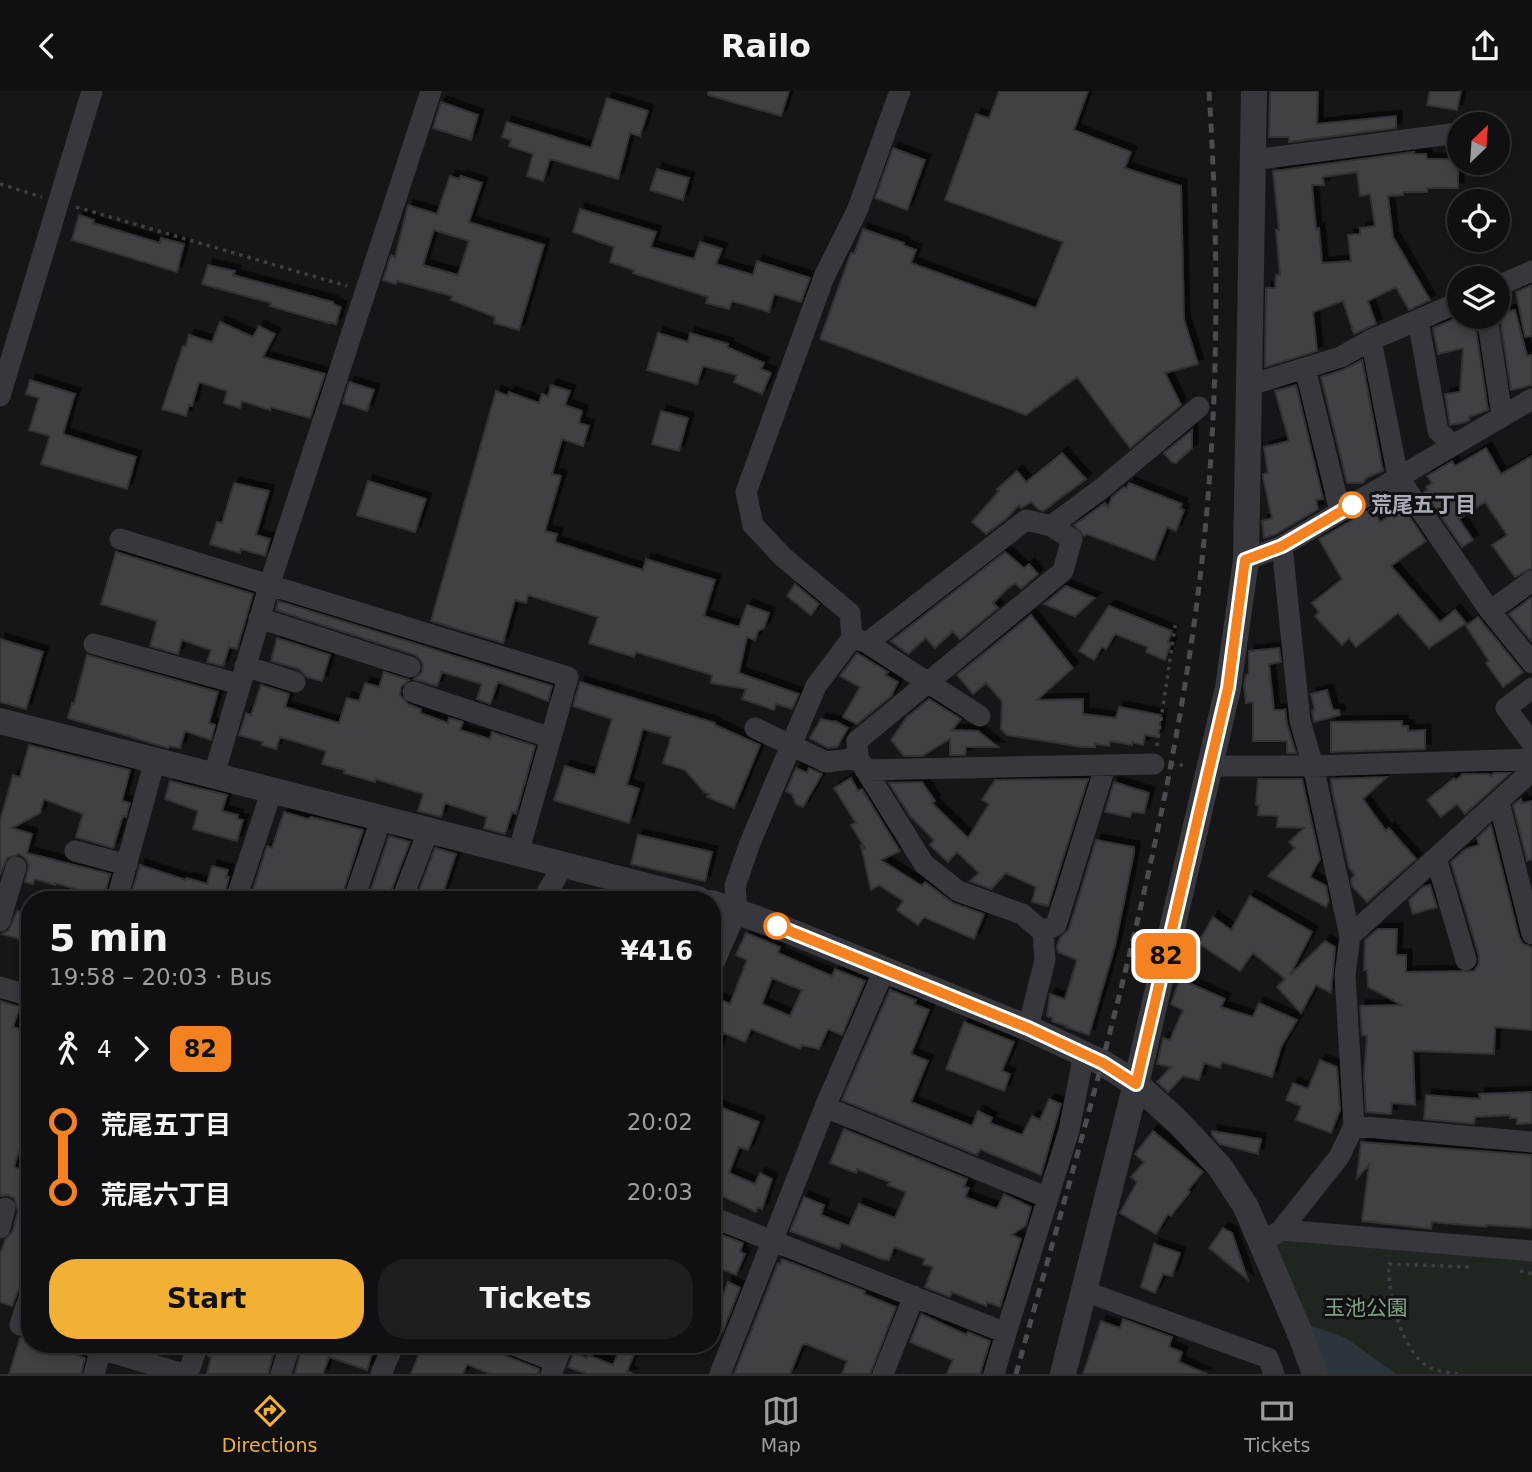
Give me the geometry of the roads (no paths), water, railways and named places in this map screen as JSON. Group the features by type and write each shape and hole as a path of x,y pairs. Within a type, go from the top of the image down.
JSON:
{"street":[{"path":"0,396 92,91"},
{"path":"214,775 270,583 431,91"},
{"path":"900,91 857,211 824,277 746,492 753,525 783,557 850,613 860,640 980,716"},
{"path":"1063,1374 1136,1084 1228,688 1245,560 1254,91"},
{"path":"1253,160 1447,134"},
{"path":"1510,281 1532,271"},
{"path":"1250,385 1341,357 1371,340 1447,308"},
{"path":"1418,320 1438,431 1453,445"},
{"path":"1489,329 1502,416"},
{"path":"1371,340 1398,477 1489,611 1532,663"},
{"path":"1305,368 1340,512"},
{"path":"1245,560 1282,546 1532,399"},
{"path":"1051,526 1101,489 1199,407"},
{"path":"721,925 725,907 750,843 816,686 860,640 1026,520 1051,526 1072,539 1063,571 858,741 862,764 925,865 958,891 1022,914 1043,932 1045,960 1028,1028"},
{"path":"120,539 270,583 568,677 518,854"},
{"path":"1271,1237 1339,1157 1354,1126 1345,975 1350,936 1313,766 1300,721 1282,546"},
{"path":"1489,611 1532,581"},
{"path":"259,618 410,667"},
{"path":"94,645 242,675 295,682"},
{"path":"1532,688 1506,708 1532,743"},
{"path":"413,692 551,738"},
{"path":"0,721 665,891"},
{"path":"755,728 826,762 1105,767 1154,764"},
{"path":"1211,766 1313,766 1532,759"},
{"path":"119,891 155,760"},
{"path":"1043,932 1056,925 1105,767"},
{"path":"1350,936 1526,776 1532,774"},
{"path":"239,891 272,790"},
{"path":"1499,802 1532,933"},
{"path":"358,891 381,819"},
{"path":"405,891 428,831"},
{"path":"75,851 127,866"},
{"path":"1436,858 1466,960"},
{"path":"548,891 563,866"},
{"path":"0,921 16,867"},
{"path":"725,907 1028,1028 1103,1063 1136,1084 1178,1122 1220,1167 1246,1207 1271,1237 1315,1374"},
{"path":"720,1374 825,1107 884,970"},
{"path":"0,987 21,993"},
{"path":"994,1374 1069,1130 1084,1054"},
{"path":"825,1107 1048,1198"},
{"path":"1354,1126 1532,1142"},
{"path":"721,1221 1006,1333"},
{"path":"1271,1237 1532,1251"},
{"path":"1084,1291 1268,1358 1274,1374"},
{"path":"883,1374 914,1296"},
{"path":"93,1374 95,1353"},
{"path":"118,1353 186,1374 194,1353"},
{"path":"281,1374 287,1353"},
{"path":"381,1374 390,1353"},
{"path":"536,1353 556,1360"}],"railway":[{"path":"1016,1374 1096,1087 1144,895 1182,700 1197,602 1210,475 1215,347 1215,219 1209,91"}],"place":[{"name":"荒尾五丁目","path":"1352,505"}],"park label":[{"name":"玉池公園","path":"1366,1308"}]}
